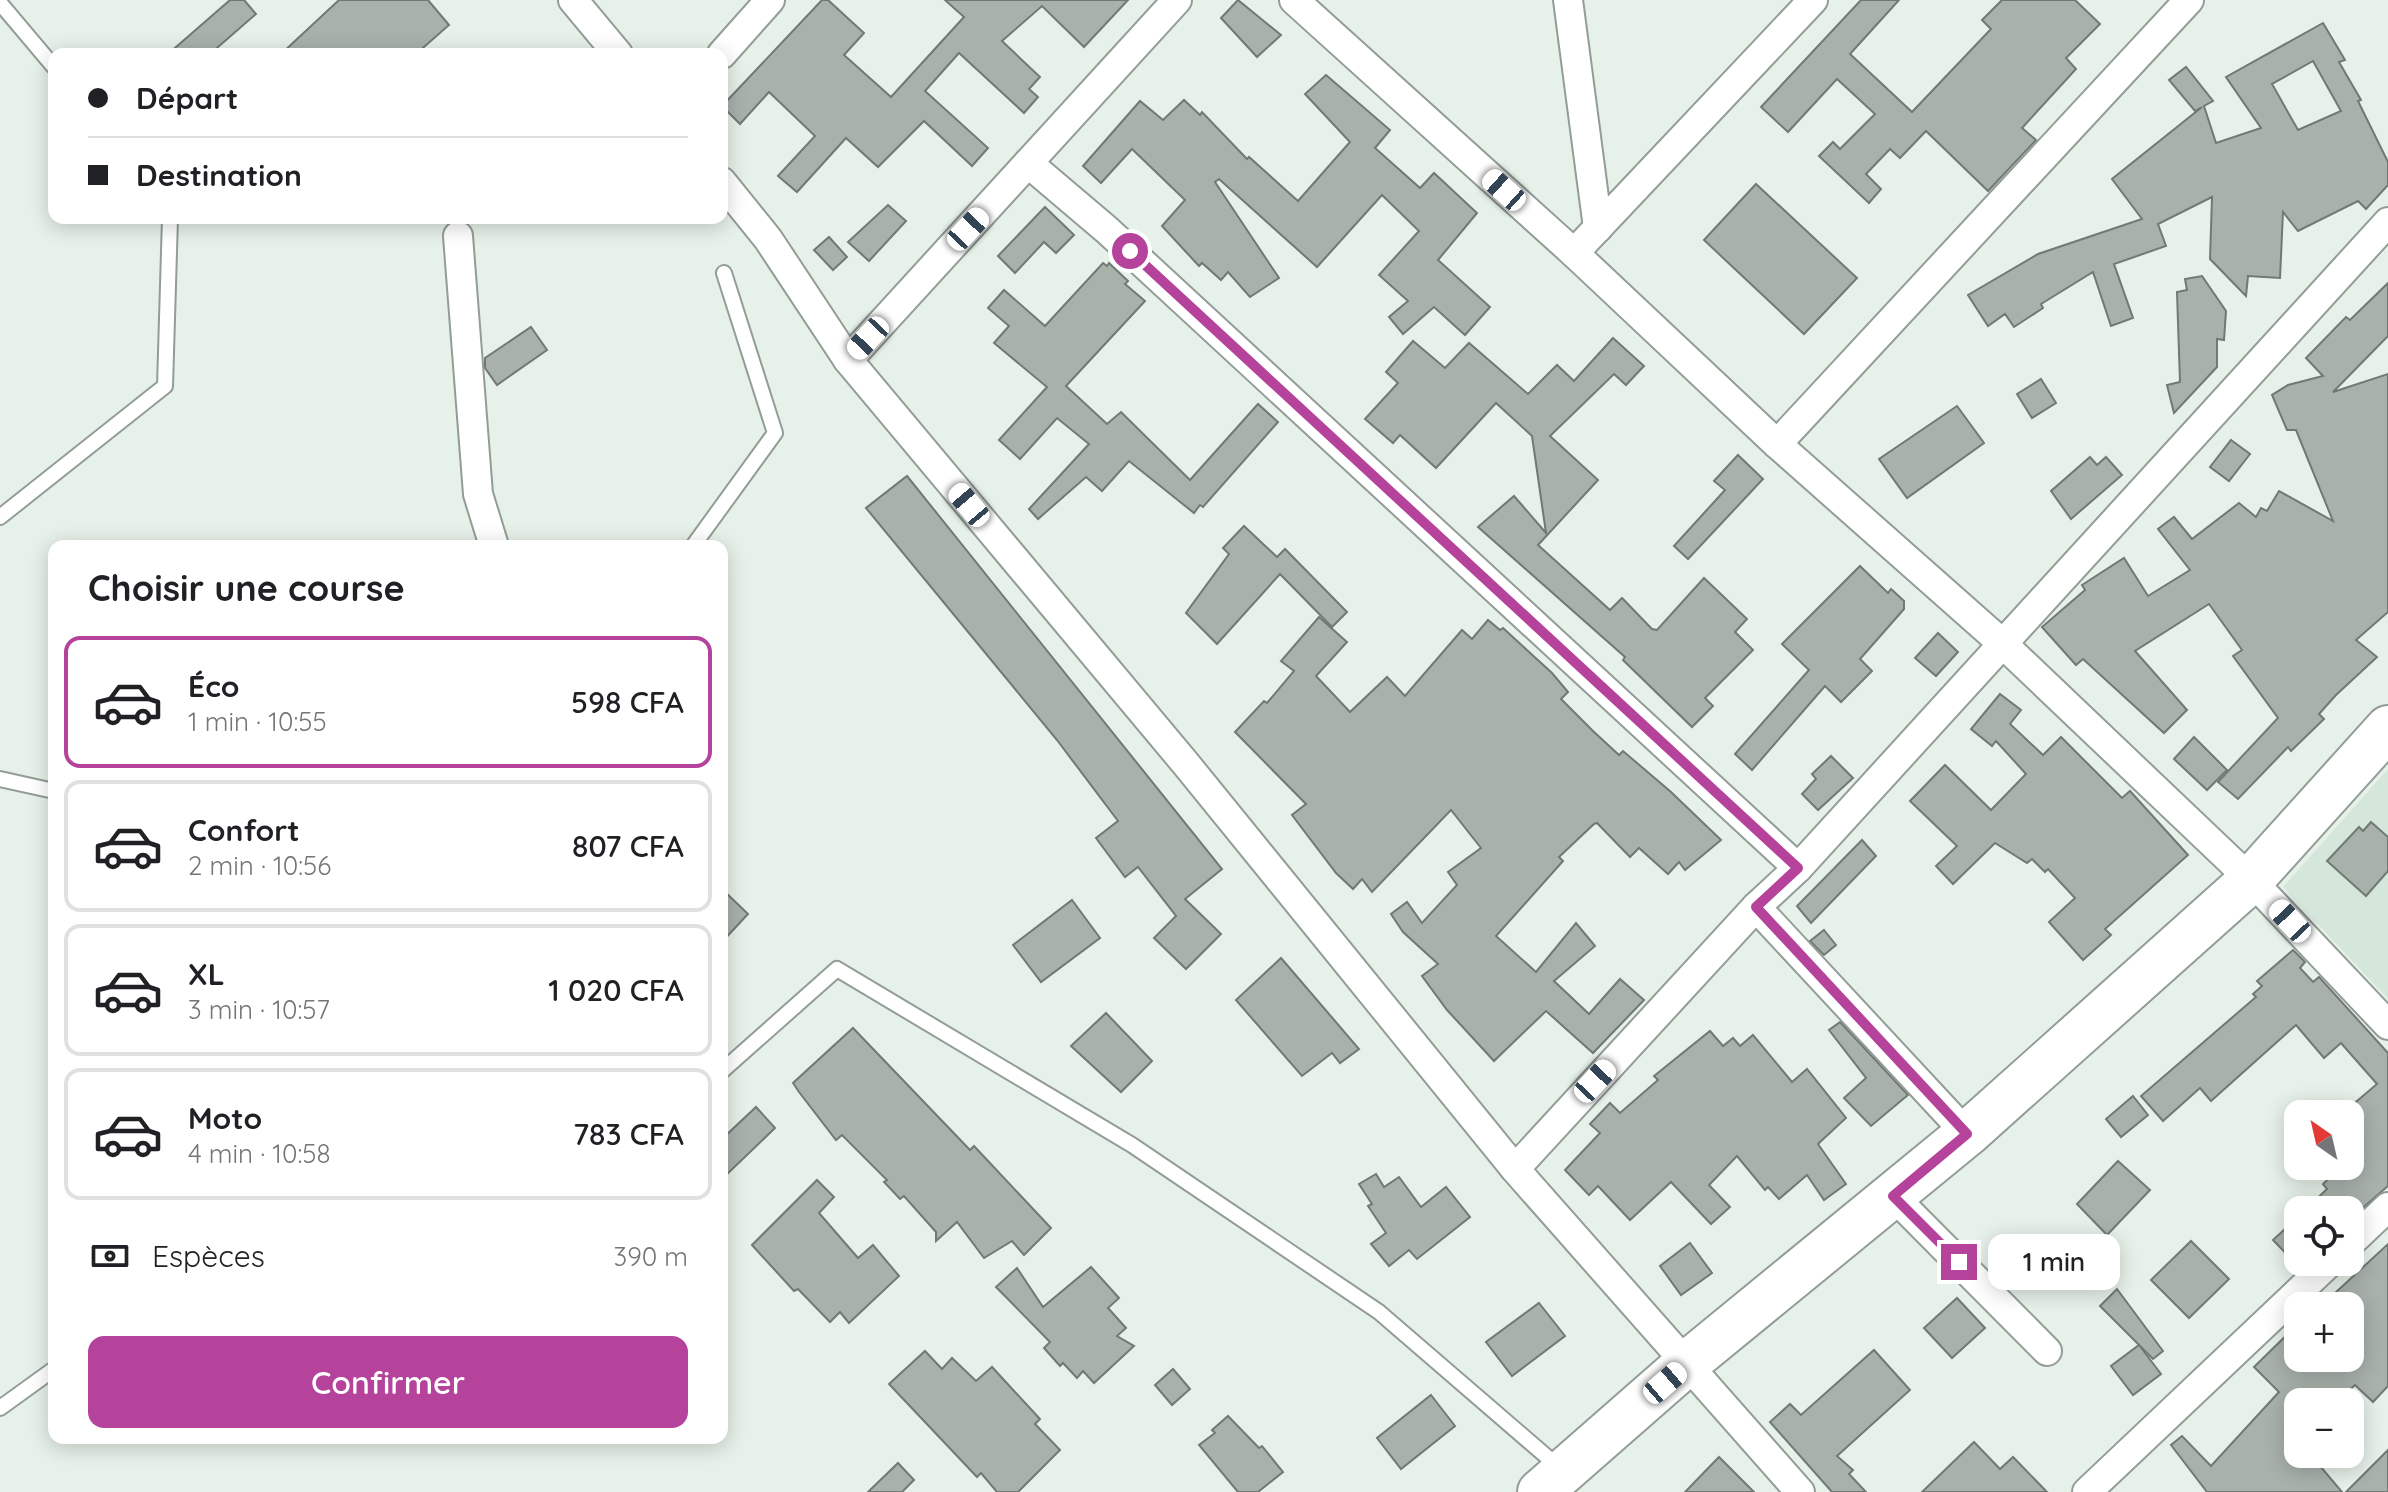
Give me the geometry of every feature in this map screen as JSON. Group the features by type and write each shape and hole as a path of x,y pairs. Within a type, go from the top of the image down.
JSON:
{"main road":[{"path":"1552,1482 1685,1365 1967,1134 2251,880 2388,728"}],"street":[{"path":"573,0 613,48"},
{"path":"727,48 770,0"},
{"path":"848,360 1177,0"},
{"path":"1294,0 1574,253 1777,444 2003,644 2251,880 2388,1025"},
{"path":"1568,0 1598,228"},
{"path":"1574,253 1813,0"},
{"path":"1777,444 2189,0"},
{"path":"1028,163 1107,230 1798,868"},
{"path":"728,189 768,239 848,360 1186,764 1515,1169 1800,1492"},
{"path":"1515,1169 1756,907 1798,868 2388,222"},
{"path":"458,236 478,494 492,540"},
{"path":"1756,907 1967,1134"},
{"path":"1893,1196 2047,1351"},
{"path":"2364,1230 2388,1207"},
{"path":"2087,1492 2315,1276"}],"lane":[{"path":"0,3 48,60"},
{"path":"0,517 165,386 170,224"},
{"path":"697,540 775,433 724,273"},
{"path":"0,779 48,790"},
{"path":"728,1066 837,969 1132,1145 1379,1312 1552,1482"},
{"path":"0,1408 48,1373"}],"shaded area":[{"path":"2388,769 2388,999 2283,887"}],"building":[{"path":"230,0 244,0 256,14 217,48 175,48"},
{"path":"339,0 428,0 449,25 423,48 287,48"},
{"path":"822,0 828,0 864,33 844,55 891,97 964,17 945,0 1128,0 1084,47 1042,6 1002,41 1040,77 1029,89 1038,97 1024,113 959,53 925,91 988,148 972,166 924,121 878,167 846,138 797,192 778,176 815,136 769,92 740,124 728,112 728,100"},
{"path":"1238,0 1281,35 1257,57 1221,18"},
{"path":"1861,0 1899,0 1850,54 1912,112 1991,29 1982,20 2002,0 2075,0 2100,24 2066,58 2076,69 2022,128 2036,140 1988,191 1926,131 1900,158 1890,149 1866,174 1881,189 1869,203 1819,156 1833,142 1840,149 1875,114 1837,79 1788,132 1761,107"},
{"path":"2323,23 2345,60 2339,62 2361,100 2358,101 2388,162 2388,185 2366,209 2358,201 2298,231 2283,212 2280,278 2248,276 2246,296 2210,259 2212,197 2158,224 2166,246 2114,264 2133,318 2111,326 2093,272 2041,304 2043,308 2014,327 2005,314 1988,326 1968,295 2038,254 2142,219 2112,179 2202,107 2195,111 2169,80 2186,67 2213,101 2204,106 2216,143 2261,128 2226,77","holes":["2313,61 2341,111 2298,130 2272,84"]},
{"path":"1326,75 1390,130 1375,148 1420,188 1434,173 1477,213 1438,260 1490,307 1465,335 1434,307 1403,334 1389,317 1408,301 1379,275 1419,231 1382,195 1317,267 1219,179 1215,182 1279,278 1250,297 1228,272 1221,280 1202,263 1199,266 1162,226 1185,200 1132,149 1101,183 1083,166 1140,101 1163,120 1184,100 1200,115 1202,112 1247,159 1249,157 1298,201 1350,142 1305,94"},
{"path":"1756,184 1857,278 1804,334 1704,240"},
{"path":"888,205 906,221 869,261 848,242"},
{"path":"1045,207 1074,235 1056,253 1044,242 1015,273 998,256"},
{"path":"829,237 847,257 833,270 814,250"},
{"path":"1103,263 1107,266 1109,263 1128,281 1125,284 1145,301 1066,386 1107,424 1121,412 1190,480 1258,404 1278,422 1203,507 1200,505 1194,513 1129,461 1102,491 1086,477 1038,519 1029,509 1089,444 1057,418 1020,459 999,440 1047,387 994,343 1009,326 988,308 1004,290 1045,326"},
{"path":"2202,276 2226,311 2224,340 2217,339 2217,367 2174,413 2167,385 2180,382 2177,292 2187,290 2185,279"},
{"path":"2388,283 2388,336 2333,392 2388,374 2388,612 2356,640 2377,657 2319,714 2324,719 2291,751 2288,747 2238,799 2218,782 2278,718 2233,656 2242,650 2209,604 2135,651 2187,710 2164,733 2083,659 2076,665 2042,627 2085,590 2082,585 2124,558 2148,596 2190,570 2158,529 2174,517 2192,539 2239,503 2256,517 2261,508 2267,511 2279,491 2333,521 2296,430 2287,430 2272,395 2288,385 2323,376 2306,358 2346,317 2350,320"},
{"path":"531,327 547,350 497,385 485,368 485,358"},
{"path":"1613,338 1644,366 1626,385 1614,374 1550,436 1598,480 1538,545 1610,610 1622,598 1652,629 1657,630 1704,578 1747,619 1735,632 1753,650 1705,698 1713,706 1692,727 1623,660 1625,657 1478,527 1514,496 1546,533 1532,436 1496,403 1436,468 1400,435 1393,443 1365,419 1398,383 1386,372 1413,341 1445,368 1469,343 1528,394 1557,365 1574,381"},
{"path":"2041,379 2056,403 2032,418 2017,394"},
{"path":"1957,406 1984,443 1907,498 1879,459"},
{"path":"2231,440 2250,454 2229,481 2210,467"},
{"path":"1738,455 1763,479 1688,559 1674,546 1725,490 1714,481"},
{"path":"2090,457 2097,465 2106,457 2122,475 2071,519 2051,491"},
{"path":"907,476 1222,869 1185,899 1221,934 1186,969 1154,938 1176,916 1138,867 1125,877 1096,838 1118,821 1057,740 866,508"},
{"path":"1244,526 1277,557 1285,549 1347,612 1332,627 1280,574 1217,644 1186,613 1229,554 1223,548"},
{"path":"1860,566 1888,593 1891,589 1904,601 1904,609 1860,659 1872,671 1841,702 1825,686 1752,770 1735,754 1809,670 1782,644"},
{"path":"1319,617 1347,642 1316,676 1350,712 1387,677 1405,696 1462,630 1472,639 1488,620 1500,630 1503,628 1552,673 1568,692 1561,699 1593,731 1619,755 1623,751 1721,840 1685,870 1679,862 1668,874 1639,848 1630,857 1597,823 1594,824 1559,857 1563,861 1496,936 1536,972 1576,923 1595,946 1554,981 1589,1014 1620,979 1644,1000 1593,1053 1546,1011 1494,1061 1447,1010 1422,976 1438,964 1403,932 1391,914 1407,902 1422,923 1457,885 1448,872 1481,848 1451,810 1372,892 1362,879 1353,889 1336,873 1292,815 1306,804 1235,732 1264,701 1267,703 1294,671 1281,661"},
{"path":"1938,633 1958,652 1936,676 1915,658"},
{"path":"2000,694 2021,710 2010,724 2043,755 2061,737 2122,798 2130,791 2188,855 2105,929 2111,935 2083,960 2049,922 2075,898 2048,869 2045,872 2032,859 2027,863 1995,843 1953,884 1936,866 1957,846 1910,801 1945,765 1991,810 2026,774 1996,741 1992,746 1971,729"},
{"path":"2194,737 2227,770 2207,790 2174,759"},
{"path":"1831,756 1853,778 1818,810 1802,794 1816,779 1812,774"},
{"path":"2371,822 2388,837 2388,871 2366,896 2327,861 2359,827 2363,831"},
{"path":"1862,840 1876,856 1811,923 1797,906"},
{"path":"728,895 748,914 728,936"},
{"path":"1072,900 1100,938 1041,982 1013,945"},
{"path":"1824,930 1836,945 1824,955 1810,941"},
{"path":"2293,950 2305,962 2300,968 2313,982 2319,977 2388,1053 2388,1186 2364,1207 2364,1196 2320,1196 2327,1189 2323,1184 2327,1180 2364,1180 2364,1100 2358,1100 2377,1084 2341,1043 2324,1058 2296,1025 2211,1101 2200,1088 2163,1121 2141,1096 2256,997 2253,994 2262,986 2257,981"},
{"path":"1281,958 1359,1049 1340,1063 1332,1053 1302,1076 1236,1000"},
{"path":"1106,1013 1152,1061 1121,1092 1071,1046"},
{"path":"1840,1022 1908,1095 1871,1126 1844,1098 1866,1078 1829,1030"},
{"path":"853,1028 970,1150 974,1146 1051,1228 1024,1255 1012,1241 984,1258 957,1222 936,1241 936,1232 904,1196 900,1199 884,1182 887,1180 842,1135 836,1140 799,1092 793,1083"},
{"path":"1710,1031 1723,1046 1733,1038 1740,1046 1753,1035 1792,1082 1807,1069 1846,1118 1818,1144 1846,1184 1824,1200 1807,1175 1779,1199 1768,1187 1765,1190 1737,1156 1709,1185 1730,1207 1711,1224 1671,1182 1630,1220 1598,1186 1589,1195 1565,1170 1600,1133 1590,1124 1610,1103 1620,1113 1658,1080 1654,1076"},
{"path":"2133,1096 2148,1115 2121,1137 2106,1119"},
{"path":"756,1107 775,1128 728,1173 728,1133"},
{"path":"2118,1161 2150,1190 2107,1235 2077,1204"},
{"path":"1376,1174 1384,1187 1399,1177 1421,1207 1446,1187 1470,1217 1417,1259 1409,1250 1389,1266 1371,1244 1386,1233 1368,1206 1372,1204 1359,1184"},
{"path":"817,1180 834,1197 819,1213 858,1258 873,1245 899,1276 849,1323 840,1312 830,1322 798,1289 794,1291 752,1245"},
{"path":"2284,1230 2284,1251 2273,1240"},
{"path":"2191,1241 2229,1279 2189,1318 2151,1280"},
{"path":"1690,1243 1712,1273 1681,1295 1660,1266"},
{"path":"2388,1244 2388,1386 2373,1402 2364,1394 2364,1388 2355,1385 2352,1388 2284,1388 2284,1468 2322,1468 2342,1492 2207,1492 2171,1445 2182,1436 2211,1466 2279,1392 2254,1367 2284,1338 2284,1372 2364,1372 2364,1292 2336,1292 2353,1276 2364,1276 2364,1266"},
{"path":"1091,1267 1119,1298 1108,1308 1126,1328 1117,1336 1134,1346 1094,1383 1083,1371 1077,1378 1063,1363 1060,1366 1044,1348 1050,1342 996,1287 1017,1268 1043,1307"},
{"path":"2117,1289 2163,1351 2153,1359 2100,1306"},
{"path":"1957,1298 1985,1328 1952,1358 1924,1328"},
{"path":"1539,1303 1565,1336 1512,1376 1486,1342"},
{"path":"2139,1345 2161,1374 2133,1395 2111,1366"},
{"path":"1874,1350 1910,1390 1837,1456 1853,1470 1849,1474 1866,1492 1832,1492 1770,1422 1790,1404 1801,1415"},
{"path":"925,1351 942,1369 952,1358 976,1381 992,1367 1040,1419 1035,1424 1060,1450 1018,1492 997,1492 981,1473 977,1477 889,1384"},
{"path":"1173,1369 1190,1389 1172,1405 1155,1385"},
{"path":"1431,1395 1455,1426 1401,1469 1377,1438"},
{"path":"1228,1416 1259,1448 1262,1446 1283,1472 1258,1492 1238,1492 1199,1445 1215,1433 1212,1430"},
{"path":"1974,1442 2000,1469 2013,1457 2047,1492 1922,1492"},
{"path":"2388,1450 2388,1492 2346,1492"},
{"path":"1719,1457 1754,1492 1685,1492"},
{"path":"898,1463 914,1480 902,1492 868,1492"}],"route":[{"path":"1130,251 1798,868 1756,907 1967,1134 1893,1196 1959,1262"}]}
